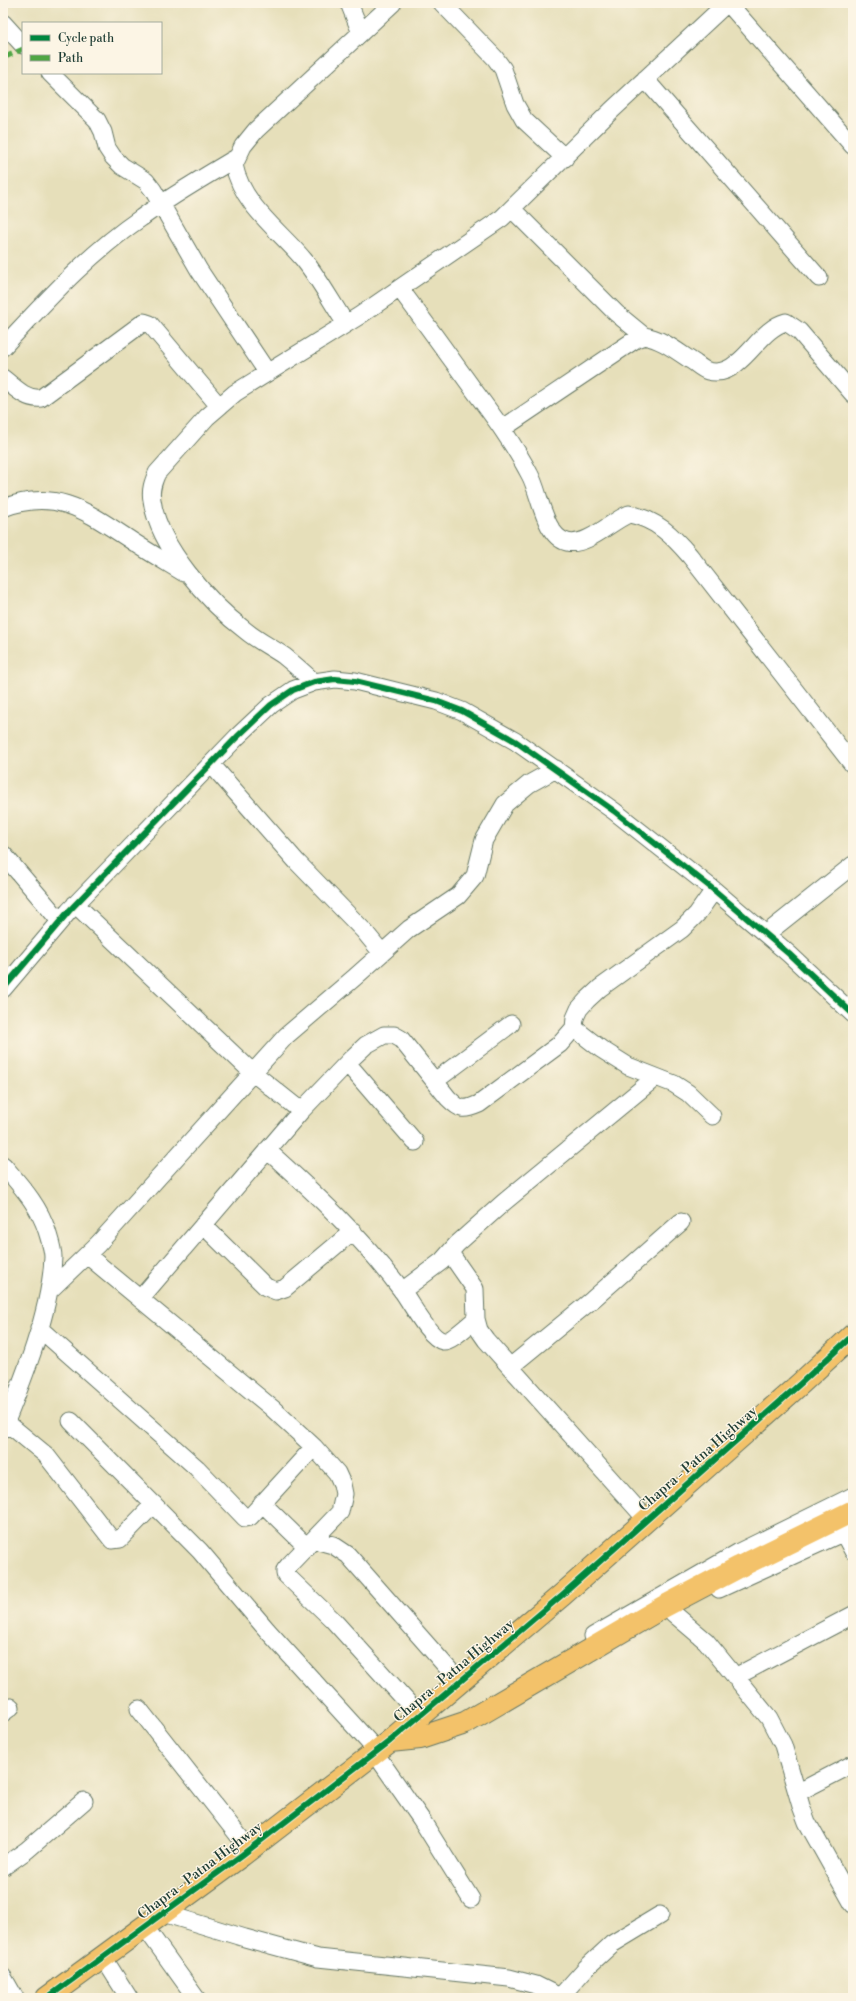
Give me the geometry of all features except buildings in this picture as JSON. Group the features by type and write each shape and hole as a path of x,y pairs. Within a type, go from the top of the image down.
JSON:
{"highway":[{"name":"Chapra - Patna Highway","path":"57,1995 103,1957 249,1849 381,1748 420,1716 647,1520 794,1389 853,1334"},
{"path":"381,1748 459,1726 529,1687 663,1607 739,1567 853,1511"}],"street":[{"path":"349,3 361,33"},
{"path":"346,324 313,272 293,247 274,229 247,194 236,175 234,165 243,146 256,130 393,3"},
{"path":"442,3 495,58 503,69 515,104 524,120 565,158"},
{"path":"314,682 283,656 260,642 232,620 192,578 173,551 158,521 152,500 153,483 157,473 163,464 220,406 235,393 346,324 487,230 512,209 645,80 728,3 853,146"},
{"path":"3,23 22,44"},
{"path":"51,74 97,120 103,132 107,148 113,157 122,166 146,181 199,270 267,372"},
{"path":"645,80 819,278"},
{"path":"3,347 51,294 79,267 141,218 236,158"},
{"path":"512,209 616,313 644,336 662,342 707,371 717,372 727,370 736,364 770,331 786,322 799,331 853,394"},
{"path":"400,289 502,429 532,478 550,526 558,536 566,542 578,543 587,539 618,518 629,514 639,516 654,523 679,543 853,765"},
{"path":"3,378 27,396 41,398 144,322 150,324 220,406"},
{"path":"502,429 636,339 644,336"},
{"path":"3,508 38,499 54,500 80,508 192,578"},
{"path":"3,990 75,904 211,764 271,705 294,690 314,682 335,679 355,680 436,701 462,711 515,741 614,810 714,890 766,934 853,1014"},
{"path":"211,764 297,862 364,931 382,954"},
{"path":"49,1291 87,1255 286,1036 409,929 458,896 475,876 484,840 505,804 529,784 556,769"},
{"path":"3,854 60,921"},
{"path":"766,934 853,865"},
{"path":"140,1299 301,1111 366,1045 384,1035 394,1035 402,1039 457,1107 466,1109 479,1104 560,1044 574,1028 579,1009 591,996 682,929 697,914 714,890"},
{"path":"75,904 252,1072 301,1111"},
{"path":"435,1081 510,1024"},
{"path":"574,1028 601,1049 628,1066 674,1084 688,1093 712,1116"},
{"path":"347,1063 415,1142"},
{"path":"402,1291 442,1261 456,1244 503,1203 656,1077"},
{"path":"267,1150 353,1231 402,1291 426,1326 436,1337 444,1341 450,1339 476,1319"},
{"path":"3,1165 26,1192 38,1211 46,1229 53,1256 49,1291 34,1346 5,1425 46,1455 112,1540 120,1539 154,1504"},
{"path":"510,1367 592,1300 681,1222"},
{"path":"203,1224 266,1287 276,1291 285,1288 353,1231"},
{"path":"450,1253 475,1289 476,1319 479,1330 486,1340 647,1520"},
{"path":"87,1255 272,1408 314,1447 337,1473 342,1484 344,1494 340,1512 311,1544 286,1568 284,1572 286,1576 333,1620 420,1716"},
{"path":"39,1328 197,1468 244,1517 249,1518 314,1447"},
{"path":"71,1421 200,1550 267,1630 381,1748 471,1900"},
{"path":"529,1687 580,1644 626,1616 739,1552 853,1496"},
{"path":"262,1503 311,1544 333,1545 348,1555 460,1682"},
{"path":"529,1687 590,1659 725,1586 848,1530 853,1551"},
{"path":"673,1613 706,1641 769,1718 783,1745 807,1822 851,1896"},
{"path":"735,1677 853,1615"},
{"path":"139,1709 249,1849"},
{"path":"797,1793 853,1764"},
{"path":"3,1867 27,1850 84,1801"},
{"path":"163,1913 318,1958 509,1978 536,1985 561,1997 586,1968 612,1944 660,1915"},
{"path":"145,1927 196,1998"},
{"path":"103,1957 129,1998"},
{"path":"3,1977 16,1998"}],"marked path":[{"path":"3,58 22,49"}],"cycle path":[{"path":"3,989 69,911 237,737 271,705 293,690 314,682 335,679 355,681 436,701 462,711 515,741 614,811 714,890 789,954 853,1014"},
{"path":"47,1998 242,1855 390,1741 562,1595 800,1384 853,1335"}]}
